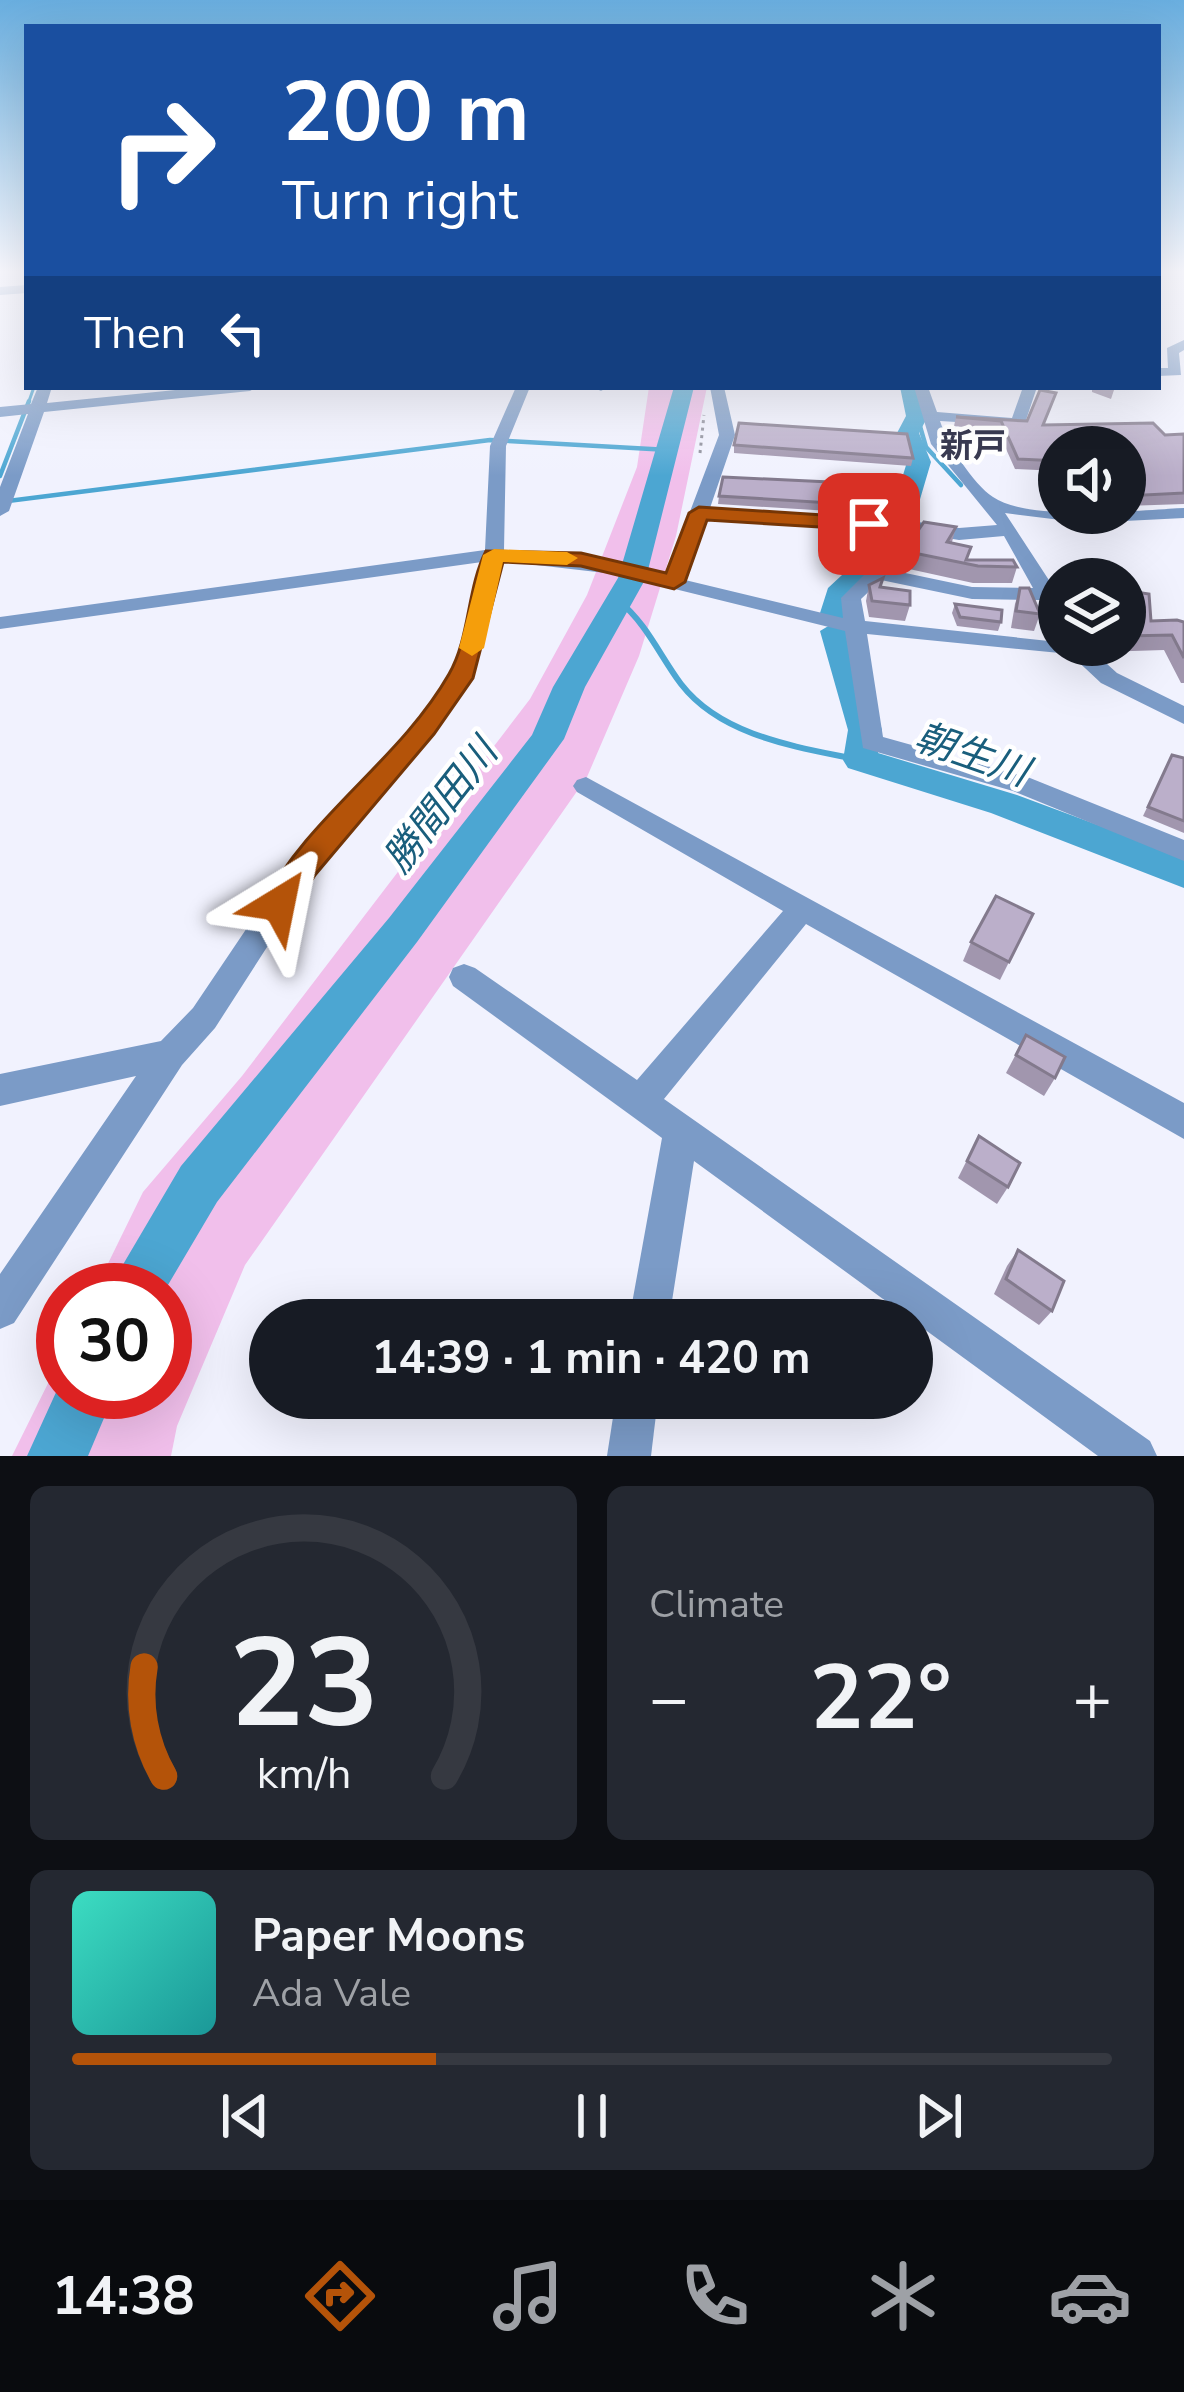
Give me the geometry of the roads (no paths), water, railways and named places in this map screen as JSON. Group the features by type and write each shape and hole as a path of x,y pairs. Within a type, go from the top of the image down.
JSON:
{"street":[{"path":"1161,372 1176,373 1172,351 1184,344"},
{"path":"0,511 23,410 220,390"},
{"path":"0,1309 170,1054 204,1018 304,866 425,728 464,672 494,555 498,446 522,390"},
{"path":"674,582 727,435 718,390"},
{"path":"922,390 939,444 1010,530 1038,578"},
{"path":"931,416 1018,423 1029,390"},
{"path":"988,502 1038,517"},
{"path":"699,513 959,534 1010,530"},
{"path":"1146,515 1184,513"},
{"path":"1146,522 1184,530"},
{"path":"911,527 898,553 851,598 872,742 1021,784 1184,850"},
{"path":"1118,534 1132,538"},
{"path":"0,623 494,555 591,562 811,619 1038,643"},
{"path":"876,573 1038,606"},
{"path":"1095,666 1109,678 1184,716"},
{"path":"586,786 1184,1123"},
{"path":"642,1100 803,908"},
{"path":"464,977 1135,1456"},
{"path":"0,1090 170,1054"},
{"path":"653,1299 681,1131"},
{"path":"628,1456 634,1419"}],"waterway":[{"path":"28,404 33,390"},
{"name":"勝間田川","path":"151,1263 199,1184 403,930 547,739 569,687 632,578 683,390"},
{"name":"朝生川","path":"900,523 919,462 908,433 917,416 911,390"},
{"path":"0,476 29,401"},
{"path":"917,416 926,447 961,485"},
{"path":"0,502 490,440 669,450"},
{"name":"朝生川","path":"834,613 838,594 895,540 898,529"},
{"path":"619,601 681,684 718,716 763,737 860,760"},
{"name":"朝生川","path":"835,631 865,730 860,760 1004,804 1184,873"},
{"name":"勝間田川","path":"57,1456 74,1419"}],"district":[{"name":"新戸","path":"973,446"}]}
